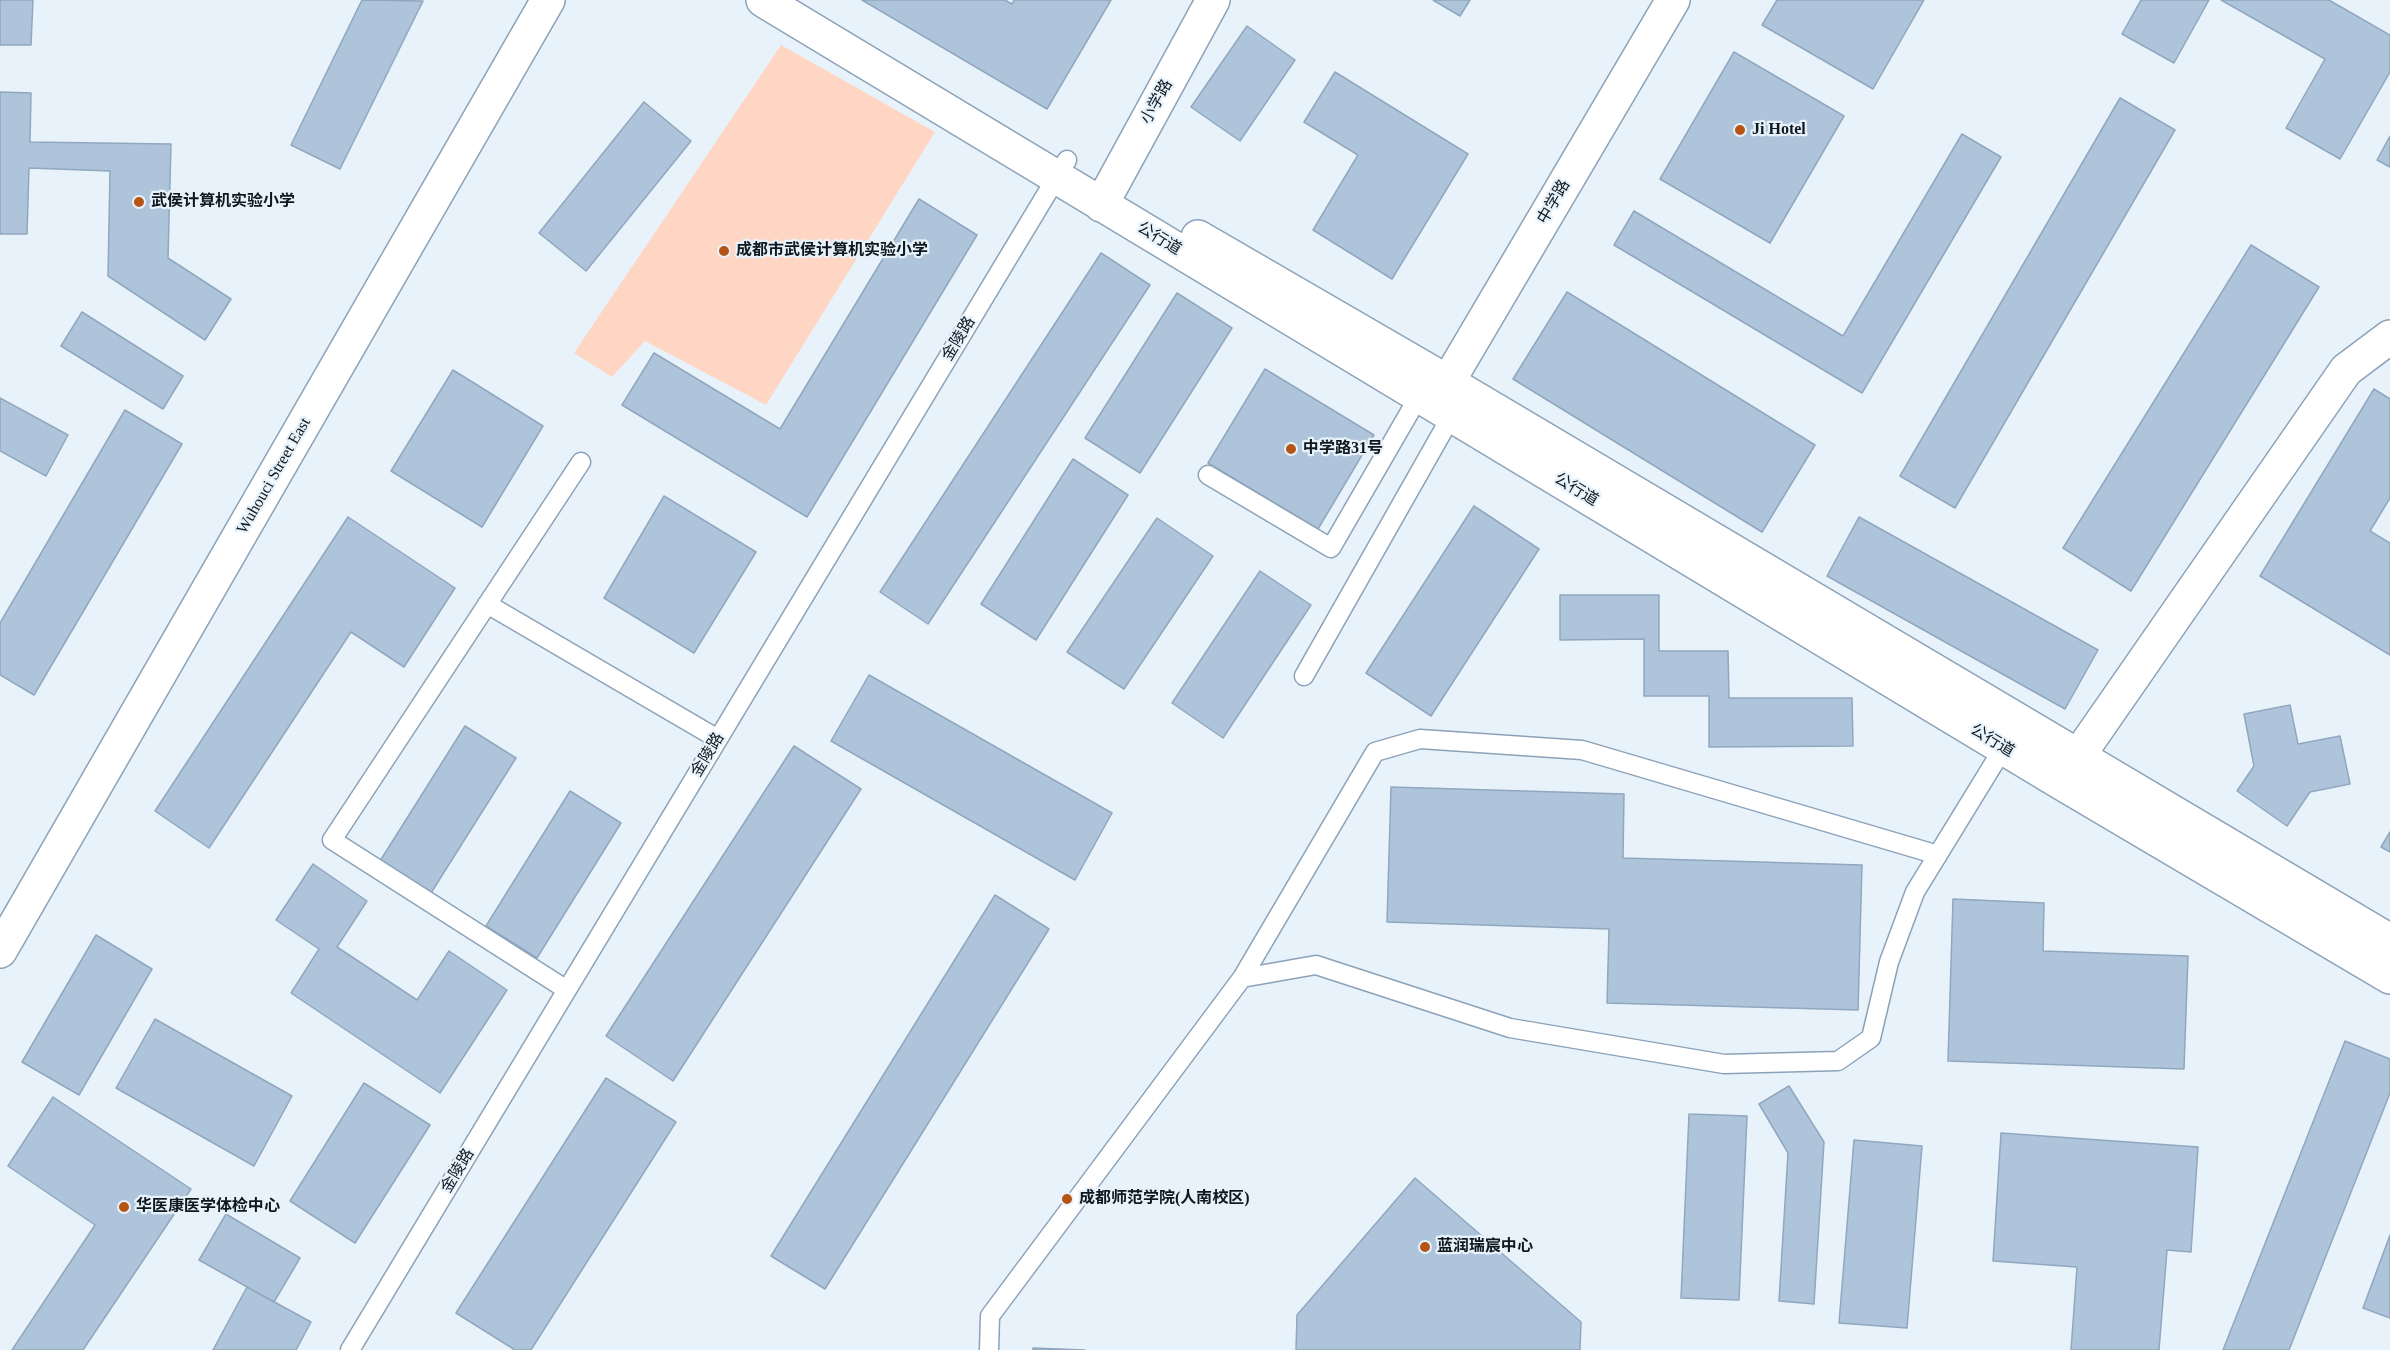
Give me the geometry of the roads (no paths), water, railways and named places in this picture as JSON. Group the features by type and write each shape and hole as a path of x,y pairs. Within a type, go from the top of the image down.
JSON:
{"street":[{"name":"Wuhouci Street East","path":"0,951 548,0"},
{"name":"公行道","path":"763,0 1062,169"},
{"name":"公行道","path":"804,0 1062,169 1439,399 2068,770 2390,977"},
{"name":"小学路","path":"1106,196 1213,0"},
{"name":"中学路","path":"1439,399 1673,0"},
{"path":"2068,770 2346,370 2390,337"},
{"name":"公行道","path":"2068,770 2390,941"}],"lane":[{"name":"金陵路","path":"350,1350 1062,169"},
{"path":"1208,475 1331,548 1439,399"},
{"path":"1304,676 1439,399"},
{"path":"567,990 332,840 581,462"},
{"path":"487,604 718,739"},
{"path":"1242,978 1316,965 1510,1028 1724,1064 1838,1061 1872,1038 1889,962 1915,892 2012,736"},
{"path":"989,1350 990,1316 1242,978 1375,752 1420,740 1582,750 1938,855"}],"place":[{"name":"Ji Hotel","path":"1740,130"},
{"name":"武侯计算机实验小学","path":"139,202"},
{"name":"成都市武侯计算机实验小学","path":"724,251"},
{"name":"中学路31号","path":"1291,449"},
{"name":"成都师范学院(人南校区)","path":"1067,1199"},
{"name":"华医康医学体检中心","path":"124,1207"},
{"name":"蓝润瑞宸中心","path":"1425,1247"}]}
